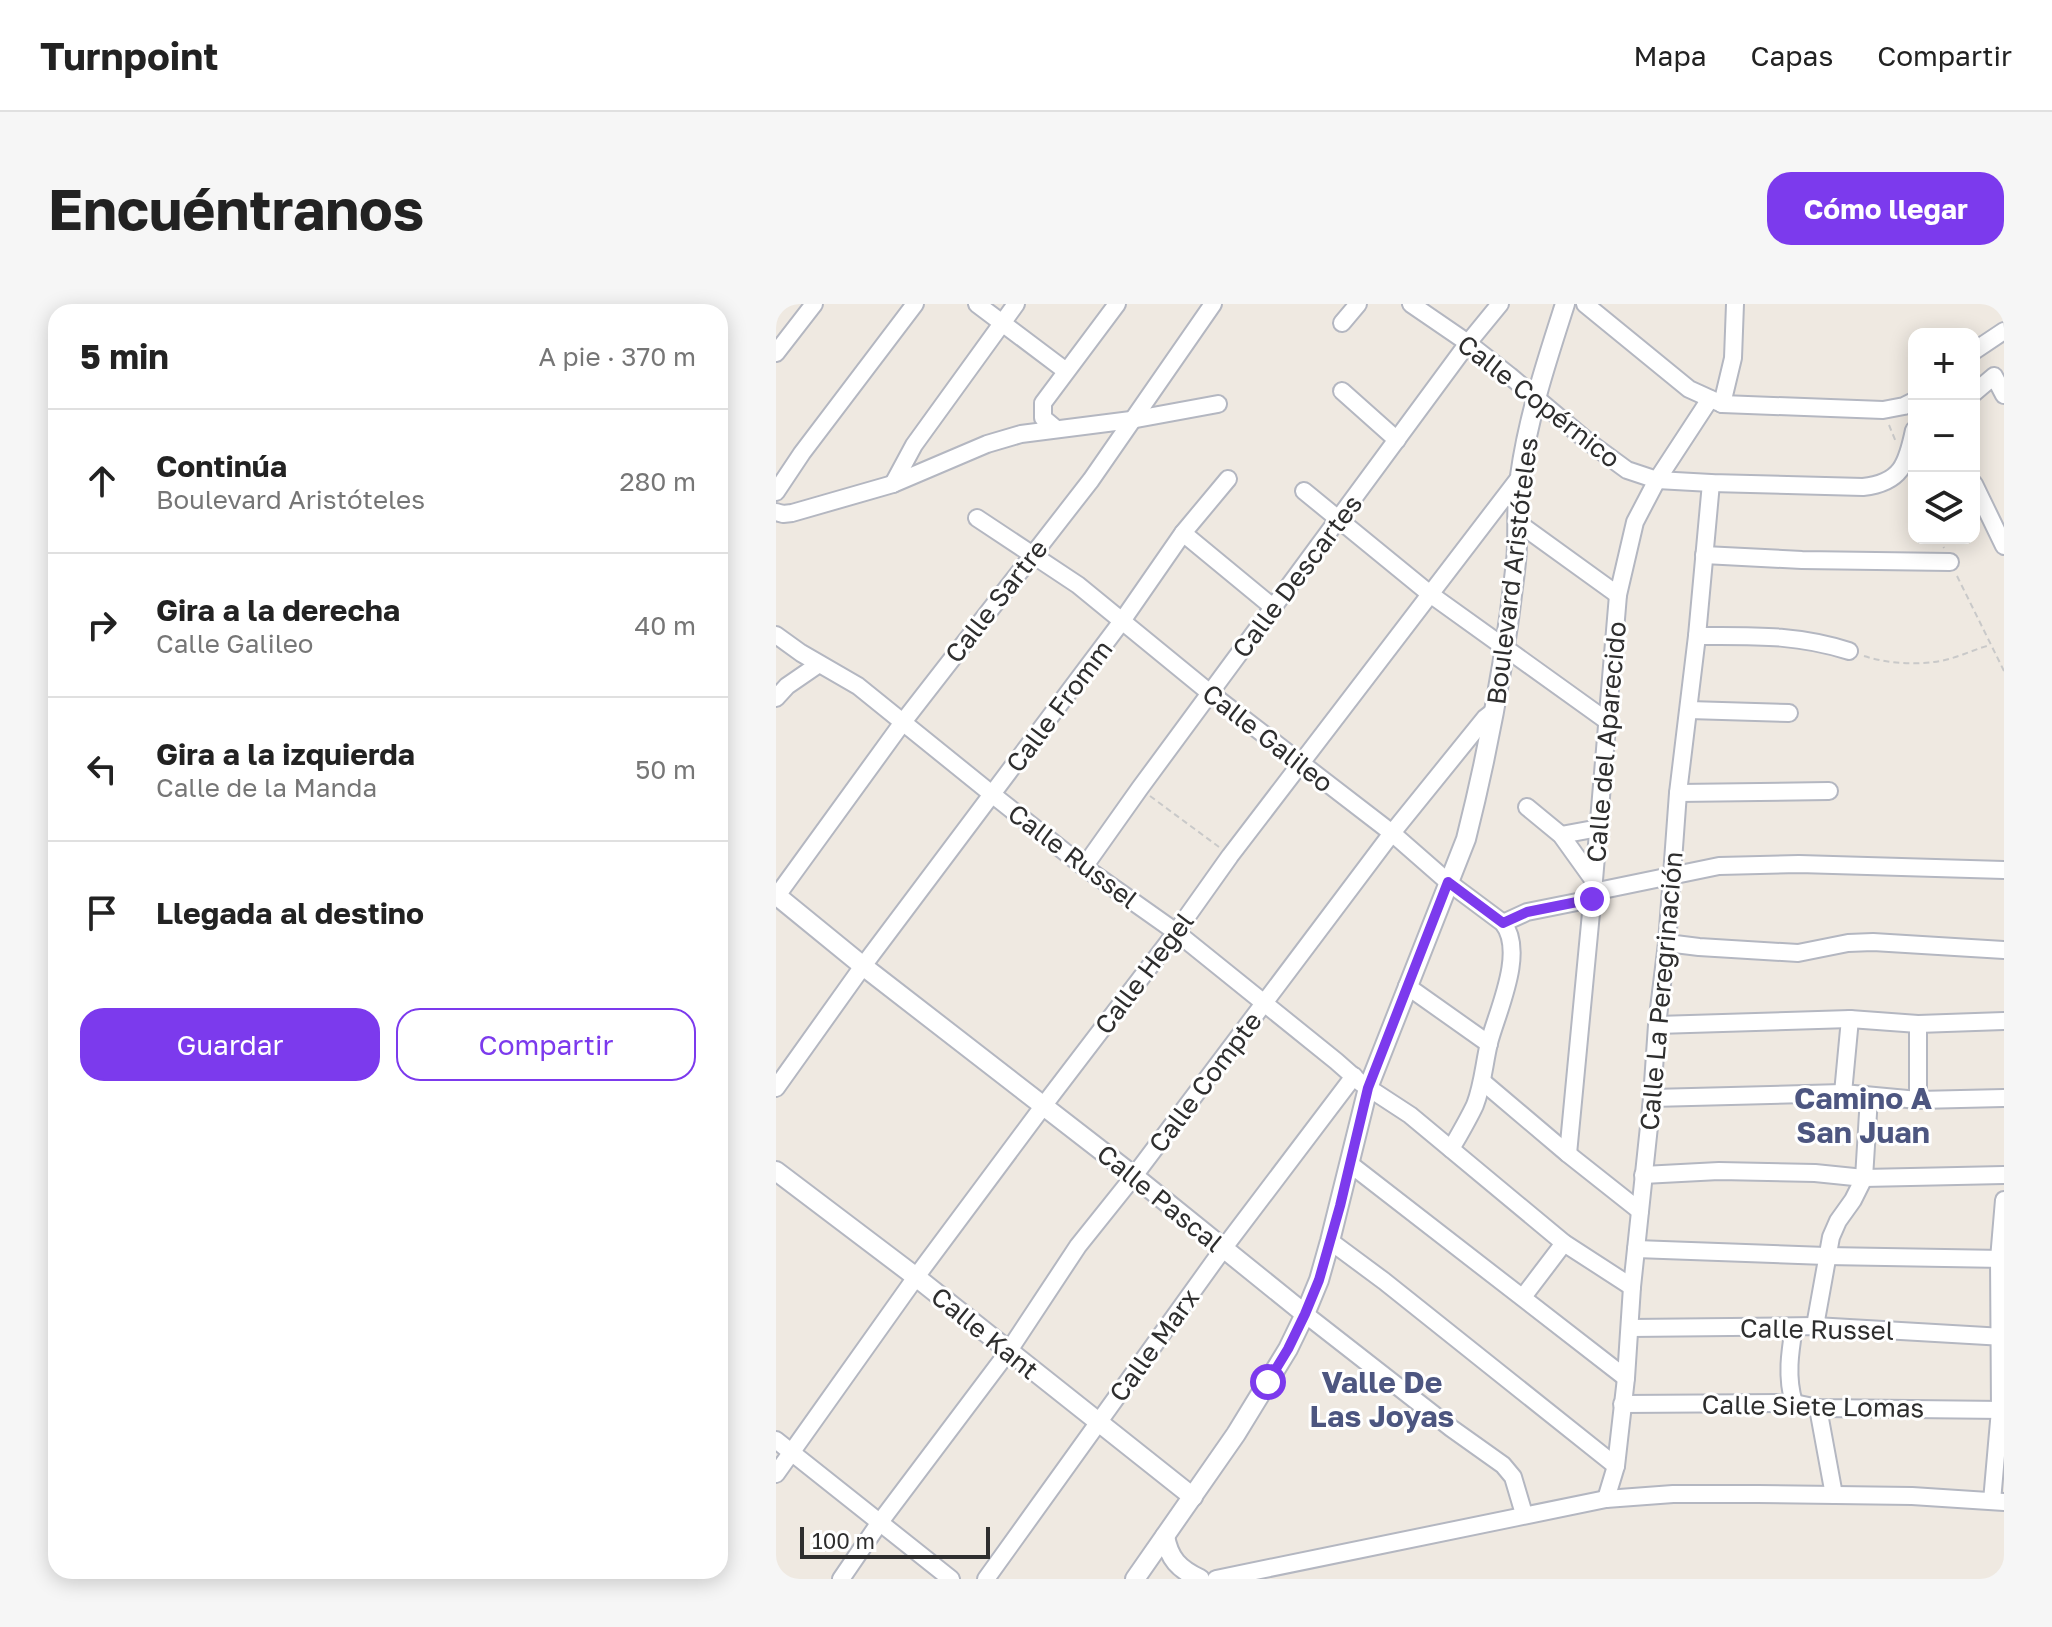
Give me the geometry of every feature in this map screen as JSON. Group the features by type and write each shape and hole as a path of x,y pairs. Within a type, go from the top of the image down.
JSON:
{"street":[{"path":"776,353 814,304"},
{"path":"776,492 915,304"},
{"path":"977,304 1066,371"},
{"path":"893,484 914,445 1016,304"},
{"path":"1055,428 1043,418 1043,403 1117,304"},
{"name":"Calle Sartre","path":"776,896 903,722 1091,480 1213,304"},
{"path":"1342,323 1358,304"},
{"name":"Calle Copérnico","path":"1411,304 1468,343 1605,455 1627,470 1657,480 1877,486 1891,480 1905,464 1908,453"},
{"name":"Calle Descartes","path":"1084,867 1468,343 1500,304"},
{"name":"Boulevard Aristóteles","path":"1135,1579 1268,1382 1288,1349 1319,1280 1350,1164 1361,1082 1407,986 1466,839 1505,646 1517,557 1519,478 1536,398 1565,304"},
{"path":"1585,304 1689,389 1716,402 1883,410 1908,404"},
{"name":"Calle del Aparecido","path":"1568,1154 1618,595 1635,522 1657,480 1716,402 1733,358 1735,304"},
{"path":"1980,347 2004,331"},
{"path":"1980,388 1994,376 2004,395"},
{"path":"1342,391 1397,440"},
{"path":"776,512 792,513 893,484 987,444 1021,434 1131,420 1218,404"},
{"name":"Calle Hegel","path":"776,1474 916,1277 1044,1105 1519,478"},
{"name":"Calle Fromm","path":"776,1088 863,966 1122,621 1183,533 1228,479"},
{"name":"Calle La Peregrinación","path":"1606,1499 1616,1466 1626,1378 1678,793 1711,483"},
{"path":"1304,491 1430,594 1607,721"},
{"path":"1980,496 2004,546"},
{"name":"Calle Galileo","path":"977,518 1078,585 1503,923"},
{"path":"1517,522 1618,595"},
{"path":"1183,533 1274,608"},
{"path":"1704,555 1950,562"},
{"name":"Calle Russel","path":"776,635 858,686 1084,867 1176,932 1361,1082 1410,1115 1564,1243 1632,1287"},
{"path":"1697,636 1765,635 1823,643 1849,651"},
{"path":"781,692 801,653"},
{"path":"781,692 819,664"},
{"path":"1689,710 1789,713"},
{"name":"Calle Compte","path":"841,1579 1008,1352 1078,1246 1392,833 1485,718 1494,711"},
{"path":"1678,793 1829,791"},
{"path":"1527,807 1561,835 1593,890"},
{"path":"1561,835 1599,828"},
{"path":"1451,1149 1475,1106 1483,1082 1489,1044 1505,995 1511,940 1509,930 1503,923 1593,890 1719,866 1769,864 2004,870"},
{"name":"Calle Pascal","path":"776,896 1305,1314 1503,1465 1513,1477 1524,1514"},
{"path":"1667,943 1798,953 1848,943 1873,942 2004,950"},
{"path":"1407,986 1489,1044"},
{"path":"1843,1093 1850,1019"},
{"path":"1657,1025 1850,1019 1918,1024 2004,1021"},
{"path":"1918,1024 1918,1100"},
{"name":"Calle Marx","path":"986,1579 1223,1249 1361,1082"},
{"path":"1483,1082 1640,1211"},
{"path":"1652,1098 1843,1093 1918,1100 2004,1098"},
{"path":"1815,1326 1831,1237 1864,1178 1869,1097"},
{"path":"1350,1164 1626,1378"},
{"name":"Calle Kant","path":"776,1171 916,1277 1193,1497"},
{"path":"1643,1175 1735,1171 1864,1178 2004,1175"},
{"path":"1216,1579 1606,1499 1673,1494 1912,1496 1998,1501 2004,1200"},
{"path":"1330,1241 1616,1466"},
{"path":"1523,1297 1564,1243"},
{"path":"1636,1249 2002,1259"},
{"name":"Calle Russel","path":"1630,1328 1815,1326 2002,1337"},
{"path":"1794,1327 1789,1377 1794,1403"},
{"name":"Calle Siete Lomas","path":"1622,1404 1794,1403 1818,1408 2002,1410"},
{"path":"1818,1408 1834,1495"},
{"path":"776,1440 951,1579"},
{"path":"1165,1536 1168,1553 1176,1563 1200,1579"}],"path":[{"path":"1942,544 2004,671"},
{"path":"1849,651 1875,660 1937,662 1991,644"},
{"path":"1140,788 1230,856"}],"district":[{"name":"Camino A San Juan","path":"1863,1115"},
{"name":"Valle De Las Joyas","path":"1382,1399"}],"route":[{"path":"1268,1382 1288,1349 1319,1280 1368,1088 1448,882 1503,923 1527,912 1592,899"}]}
